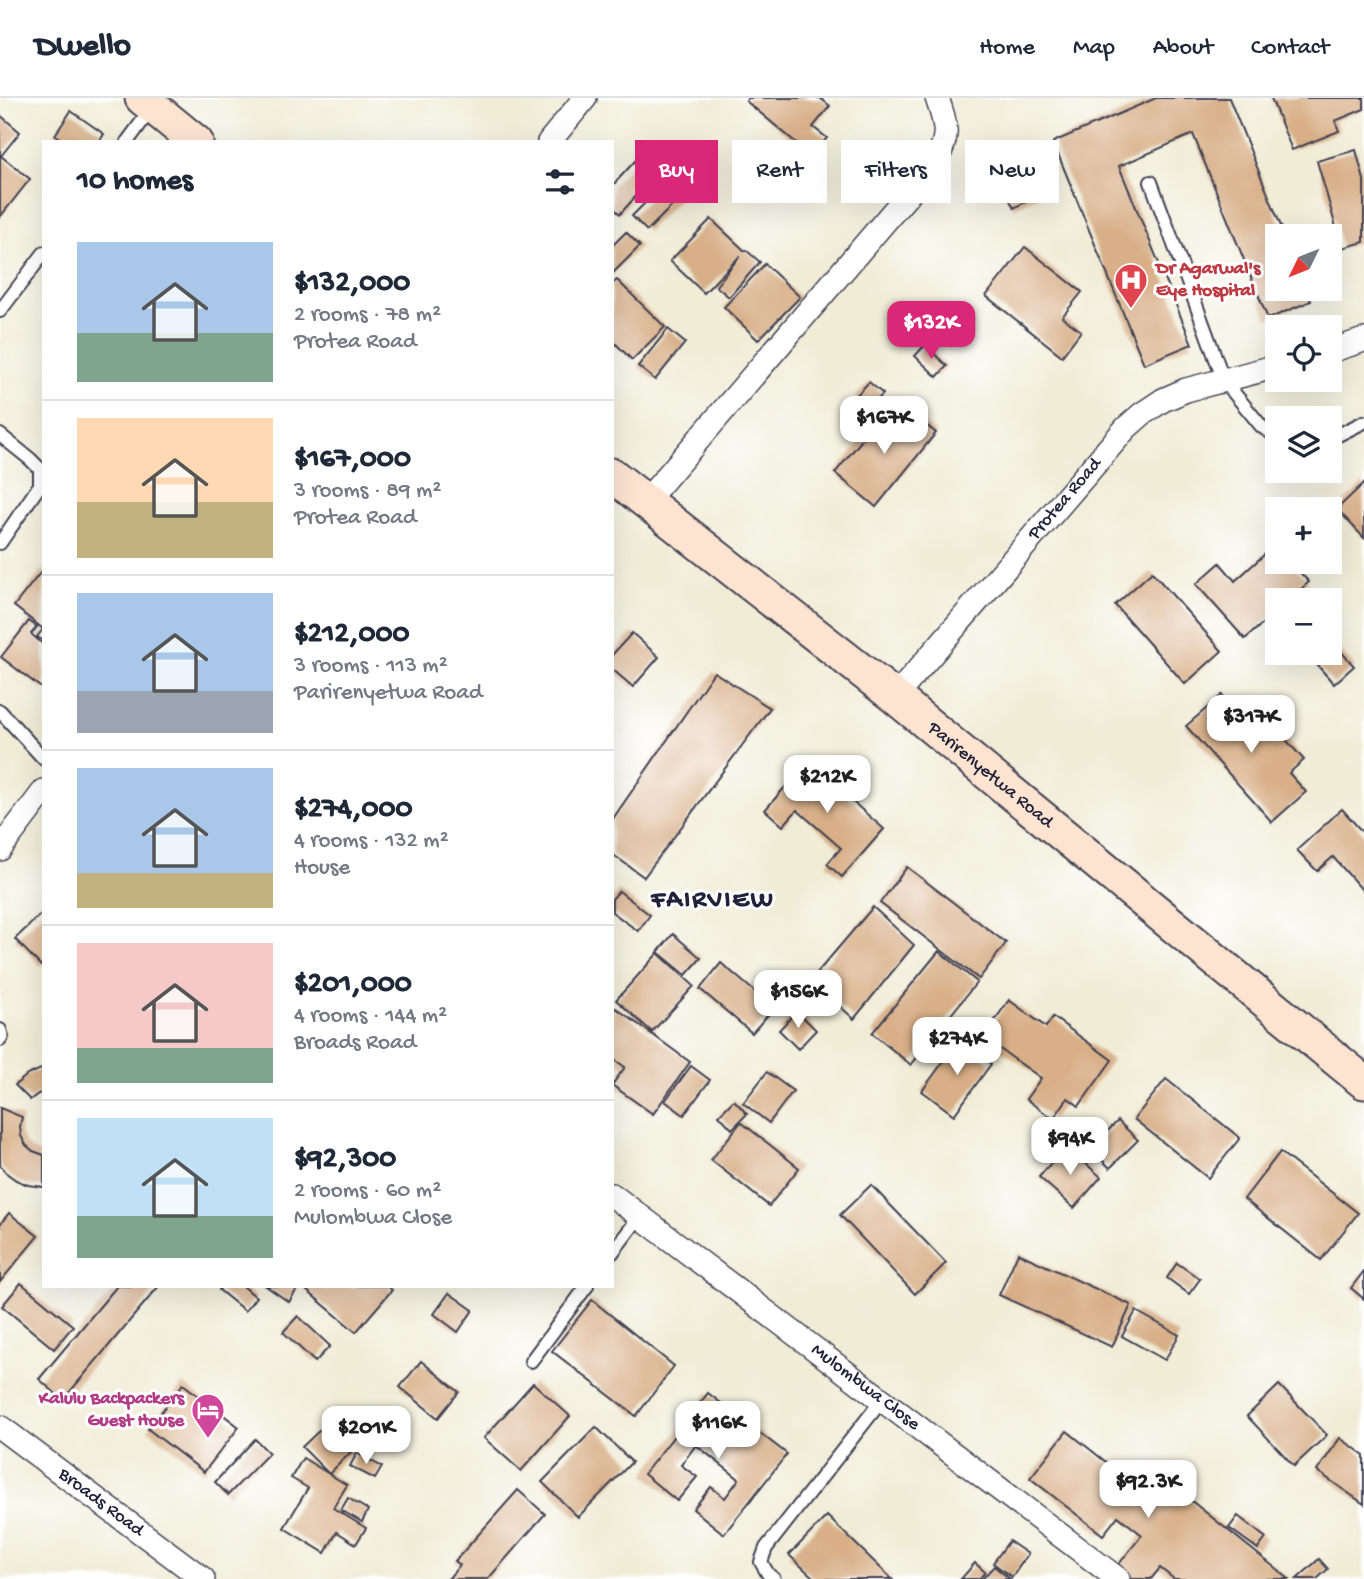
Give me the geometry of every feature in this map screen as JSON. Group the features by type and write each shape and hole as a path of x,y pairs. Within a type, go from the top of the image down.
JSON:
{"main road":[{"path":"148,102 194,140"},
{"name":"Parirenyetwa Road","path":"614,477 895,697 1364,1082"}],"street":[{"path":"551,140 585,98"},
{"path":"646,501 934,164 944,147 946,133 937,98"},
{"path":"1342,347 1364,340"},
{"name":"Protea Road","path":"895,697 1126,428 1163,400 1186,390 1265,370"},
{"path":"0,849 42,794"},
{"name":"Mulombwa Close","path":"614,1196 1118,1579"},
{"name":"Broads Road","path":"0,1427 203,1579"}],"lane":[{"path":"128,140 148,102"},
{"path":"1151,182 1224,381 1265,428"},
{"path":"0,311 42,256"},
{"path":"1342,433 1364,422"},
{"path":"0,435 40,469 40,485 0,543"},
{"path":"0,711 42,757"},
{"path":"0,1030 0,1040"},
{"path":"614,1250 640,1216"},
{"path":"531,1361 586,1288"},
{"path":"774,1579 761,1562 766,1548 882,1400"}],"building":[{"path":"748,98 820,98 830,106 813,127 827,138 793,140 746,101"},
{"path":"1156,98 1229,98 1280,224 1265,224 1265,301 1311,301 1278,315 1266,315 1193,134 1119,166 1192,344 1144,364 1059,157 1058,140"},
{"path":"1271,98 1364,98 1364,109 1335,121 1339,131 1292,150"},
{"path":"71,111 104,134 100,140 63,140 55,135"},
{"path":"0,115 20,132 1,156 30,179 0,217"},
{"path":"1356,150 1364,180 1364,242 1342,248 1342,224 1335,224 1317,161"},
{"path":"635,161 635,197 620,214 614,209 614,184"},
{"path":"645,203 675,203 647,231 632,216"},
{"path":"711,219 760,262 729,297 716,286 740,256 704,293 670,261"},
{"path":"626,232 640,246 614,272 614,244"},
{"path":"1025,247 1082,292 1062,317 1081,331 1062,356 986,296"},
{"path":"765,264 800,297 758,340 724,307"},
{"path":"617,280 665,327 632,360 614,342 614,282"},
{"path":"668,329 685,343 655,380 638,366"},
{"path":"925,345 947,366 937,377 915,356"},
{"path":"869,382 883,394 869,409 855,397"},
{"path":"886,410 905,426 914,415 936,433 876,507 835,473"},
{"path":"1364,483 1364,538 1342,514 1342,504"},
{"path":"1265,554 1265,574 1301,574 1309,582 1302,588 1265,588 1265,621 1245,639 1196,584 1220,563 1235,581"},
{"path":"42,571 42,628 14,606"},
{"path":"1152,572 1222,651 1185,684 1115,605"},
{"path":"29,621 37,627 31,634 42,643 42,688 1,657"},
{"path":"632,633 659,657 633,687 614,671 614,653"},
{"path":"1342,652 1354,666 1334,684 1318,666 1342,665"},
{"path":"714,672 770,708 644,877 614,855 614,817"},
{"path":"1222,695 1243,719 1257,707 1304,760 1289,773 1306,792 1272,822 1186,726"},
{"path":"807,762 884,829 842,877 827,864 841,848 797,810 783,826 765,810"},
{"path":"1342,809 1364,834 1364,892 1333,857 1317,871 1297,850"},
{"path":"907,867 1006,943 979,979 880,903"},
{"path":"619,891 650,915 638,931 614,913 614,897"},
{"path":"873,907 914,945 854,1019 811,980"},
{"path":"42,913 41,966 15,939"},
{"path":"673,934 701,958 686,975 658,952"},
{"path":"939,951 977,982 911,1065 872,1033"},
{"path":"658,953 694,986 652,1032 616,1000"},
{"path":"721,963 774,1008 752,1033 700,989"},
{"path":"1009,1000 1046,1027 1053,1017 1112,1060 1079,1106 1068,1098 1053,1119 1026,1099 1041,1078 983,1037"},
{"path":"616,1008 690,1062 653,1114 614,1086 625,1067 614,1059"},
{"path":"797,1011 816,1030 798,1049 779,1030"},
{"path":"959,1040 991,1064 954,1115 922,1091"},
{"path":"691,1066 710,1080 684,1115 665,1101"},
{"path":"42,1069 42,1093 30,1100 15,1085 27,1075"},
{"path":"767,1072 793,1091 769,1123 743,1103"},
{"path":"1166,1079 1240,1138 1208,1178 1134,1119"},
{"path":"734,1100 747,1114 732,1129 719,1115"},
{"path":"0,1108 22,1117 21,1136 26,1145 42,1154 42,1187 16,1180 0,1165"},
{"path":"1118,1121 1138,1140 1110,1168 1090,1148"},
{"path":"741,1122 799,1168 769,1206 711,1160"},
{"path":"1066,1146 1101,1177 1074,1208 1039,1177"},
{"path":"1280,1152 1358,1213 1321,1260 1244,1199"},
{"path":"871,1185 946,1263 915,1294 840,1215"},
{"path":"9,1213 38,1236 0,1282 0,1224"},
{"path":"1018,1253 1131,1305 1112,1347 999,1295"},
{"path":"1177,1263 1200,1279 1189,1294 1167,1278"},
{"path":"1364,1271 1364,1299 1351,1288"},
{"path":"21,1283 73,1326 54,1349 2,1306"},
{"path":"115,1288 157,1288 63,1400 39,1379"},
{"path":"245,1288 256,1297 245,1311 219,1290"},
{"path":"269,1288 298,1288 289,1302"},
{"path":"390,1288 392,1290 356,1332 305,1289"},
{"path":"449,1293 473,1310 458,1332 434,1314"},
{"path":"592,1300 674,1366 636,1416 552,1351"},
{"path":"1136,1311 1179,1335 1165,1360 1122,1336"},
{"path":"298,1316 330,1346 315,1362 283,1332"},
{"path":"421,1361 459,1392 438,1418 400,1387"},
{"path":"533,1383 570,1416 521,1471 484,1438"},
{"path":"183,1384 239,1427 204,1472 148,1429"},
{"path":"1279,1385 1327,1435 1294,1466 1247,1416"},
{"path":"708,1393 787,1454 724,1534 693,1509 711,1487 725,1498 739,1479 696,1445 681,1465 697,1477 677,1501 644,1474"},
{"path":"325,1425 351,1452 329,1474 302,1447"},
{"path":"596,1427 632,1462 578,1517 542,1482"},
{"path":"1067,1431 1145,1493 1159,1475 1289,1579 1174,1579 1160,1568 1151,1579 1128,1579 1115,1569 1142,1535 1118,1516 1103,1535 1030,1478"},
{"path":"1340,1438 1364,1455 1364,1504 1317,1471"},
{"path":"255,1439 269,1453 228,1495 215,1482"},
{"path":"357,1453 382,1467 375,1479 350,1466"},
{"path":"303,1458 347,1485 333,1508 366,1528 356,1544 337,1532 325,1553 284,1528 308,1488 291,1478"},
{"path":"518,1490 545,1514 488,1579 448,1579 460,1565 455,1561"},
{"path":"348,1498 368,1510 362,1522 341,1510"},
{"path":"827,1516 892,1579 815,1579 789,1555"},
{"path":"1238,1516 1266,1538 1258,1549 1229,1528"},
{"path":"1009,1541 1028,1554 1012,1577 993,1563"},
{"path":"1319,1559 1328,1569 1317,1579 1297,1579"},
{"path":"975,1563 985,1572 979,1579 961,1579"},
{"path":"994,1566 1010,1579 982,1579"}],"place":[{"name":"Dr Agarwal's Eye Hospital","path":"1131,310"},
{"name":"Kalulu Backpackers Guest House","path":"208,1440"}],"district":[{"name":"FAIRVIEW","path":"713,901"}]}
